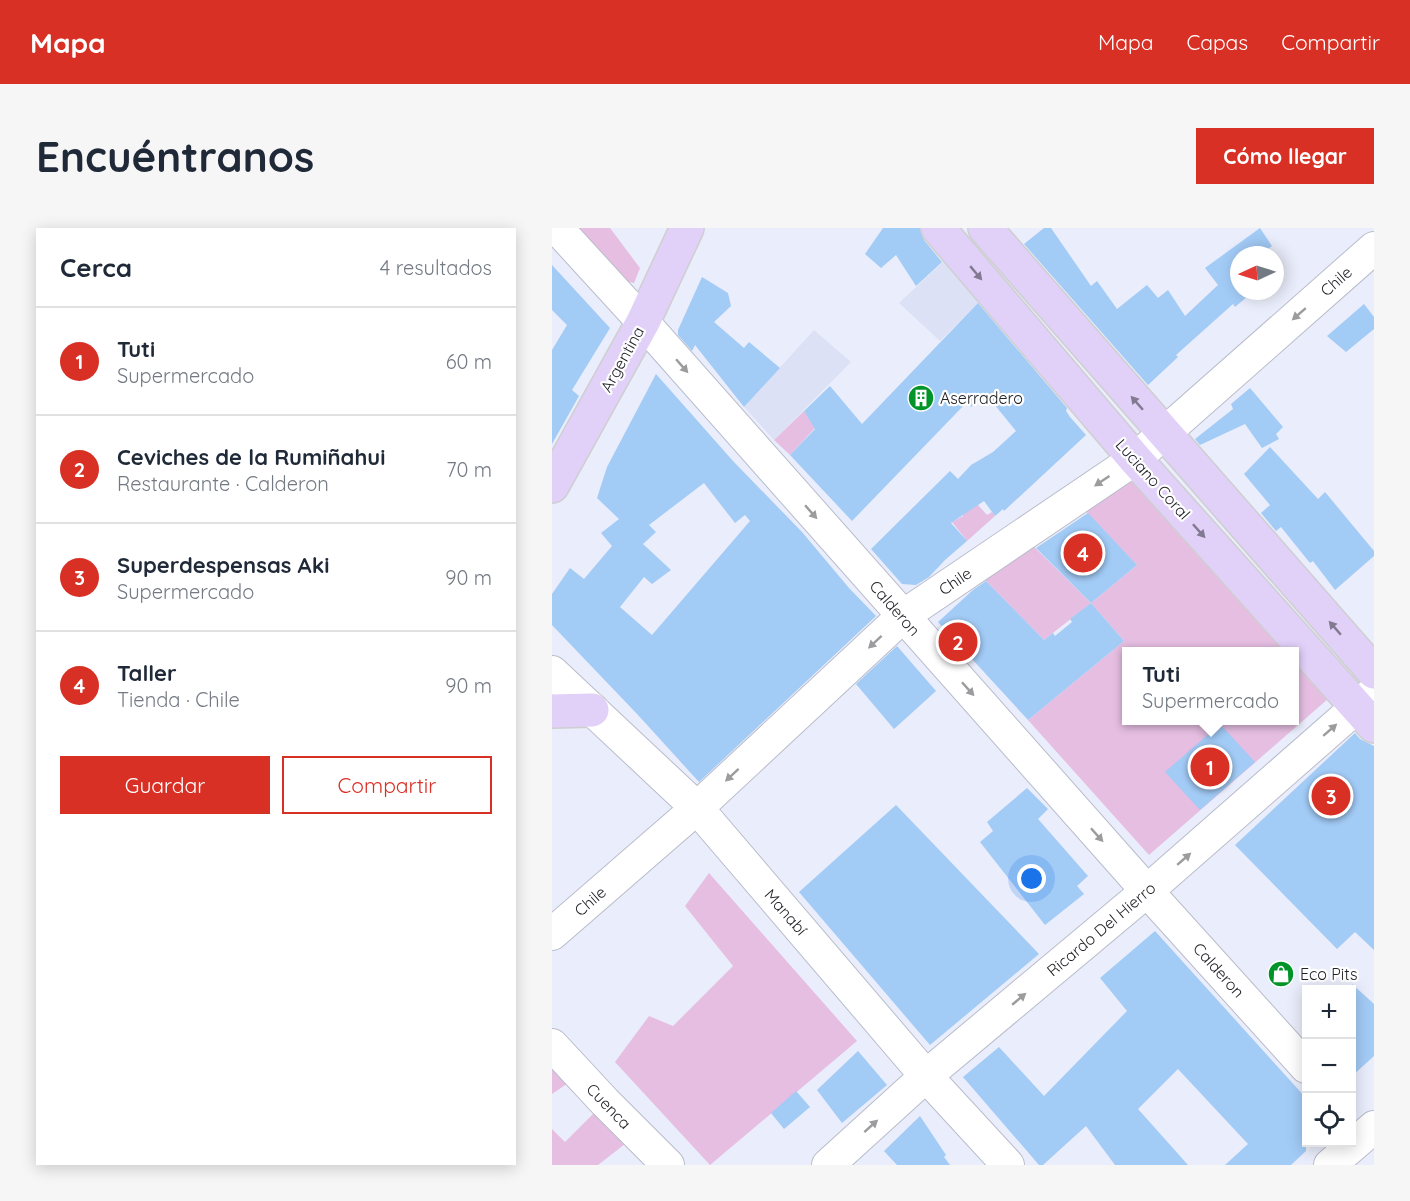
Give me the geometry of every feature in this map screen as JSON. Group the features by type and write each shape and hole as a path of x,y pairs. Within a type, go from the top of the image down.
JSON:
{"main road":[{"name":"Argentina","path":"552,486 643,322 687,228"},
{"name":"Luciano Coral","path":"938,228 1135,459 1368,708"},
{"path":"985,228 1374,672"},
{"path":"552,711 592,710"}],"street":[{"name":"Calderon","path":"556,228 643,322 1302,1063"},
{"name":"Chile","path":"552,934 697,807 903,616 1135,459 1374,248"},
{"name":"Manabí","path":"552,672 697,807 926,1076 1008,1165"},
{"name":"Ricardo Del Hierro","path":"828,1165 926,1076 1368,708"},
{"name":"Cuenca","path":"552,1045 668,1165"},
{"path":"1330,1165 1366,1130"}],"shaded area":[{"path":"574,228 610,228 640,268 634,283 619,280"},
{"path":"945,260 981,300 940,341 899,303"},
{"path":"814,330 851,362 774,440 744,407"},
{"path":"804,411 815,428 790,455 774,440"},
{"path":"1117,463 1283,647 1122,647 1122,725 1298,725 1149,855 1028,720 1124,641 1091,603 1137,565 1075,500"},
{"path":"977,504 987,515 992,512 995,516 967,541 952,522 963,516 962,511"},
{"path":"1028,541 1091,603 1044,640 985,580"},
{"path":"1299,665 1329,698 1299,724"},
{"path":"709,873 857,1041 710,1165 615,1062 649,1016 673,1026 733,966 685,906"},
{"path":"552,1055 580,1075 552,1094"},
{"path":"605,1102 625,1144 598,1165 552,1165 552,1129 565,1142"}],"building":[{"path":"883,228 920,228 924,240 942,262 916,286 896,255 881,268 865,254"},
{"path":"1044,228 1051,228 1091,286 1097,281 1117,309 1147,285 1158,298 1168,290 1185,316 1218,285 1205,268 1230,250 1230,300 1243,300 1235,307 1233,304 1176,355 1178,357 1148,385 1024,244"},
{"path":"1260,228 1272,246 1235,246"},
{"path":"552,265 610,328 572,390 579,396 552,444 552,350 567,325 552,310"},
{"path":"702,277 728,293 731,306 714,322 744,348 749,342 780,368 744,407 695,345 692,351 678,335 678,330"},
{"path":"978,303 1067,408 1066,411 1070,417 1086,435 1004,511 1003,509 995,516 984,501 951,523 967,541 929,577 916,585 902,584 871,549 950,471 958,479 971,465 993,452 1016,431 985,393 971,407 967,402 852,521 790,455 815,429 804,411 830,386 862,424"},
{"path":"1364,304 1374,317 1374,329 1346,352 1327,336"},
{"path":"656,374 876,616 699,782 552,625 552,594 570,568 584,579 612,546 601,533 619,519 597,498 607,467","holes":["704,483 735,523 745,515 750,521 652,635 620,607 644,577 652,584 671,570 643,544 656,532 649,525"]},
{"path":"1250,388 1283,427 1276,434 1279,439 1262,448 1245,424 1200,445 1195,439 1233,409 1231,404"},
{"path":"1270,447 1318,499 1325,492 1374,551 1374,556 1335,590 1313,561 1310,563 1281,527 1276,531 1261,513 1270,505 1244,474"},
{"path":"1088,513 1137,565 1091,603 1036,548"},
{"path":"986,581 1044,640 1053,633 1055,636 1072,622 1070,619 1091,603 1124,641 1028,720 938,622"},
{"path":"897,646 936,691 894,729 856,684"},
{"path":"1219,725 1255,762 1200,810 1165,772"},
{"path":"1355,733 1360,739 1374,746 1374,950 1355,932 1337,949 1235,845"},
{"path":"1027,788 1048,809 1038,819 1088,876 1077,886 1084,894 1045,925 980,842 993,831 987,822"},
{"path":"896,805 1039,954 930,1045 799,892"},
{"path":"1155,931 1302,1094 1302,1147 1306,1147 1306,1151 1291,1165 1225,1165 1248,1144 1178,1069 1138,1109 1188,1165 1115,1165 1086,1126 1043,1165 1039,1165 963,1077 999,1047 1044,1096 1127,1011 1100,978"},
{"path":"1356,988 1374,1004 1374,1056 1356,1072"},
{"path":"858,1051 887,1085 842,1123 817,1090"},
{"path":"796,1091 810,1107 784,1129 771,1113"},
{"path":"920,1116 946,1155 944,1157 950,1165 897,1165 884,1151"}],"place":[{"name":"Aserradero","path":"921,398"},
{"name":"Taller","path":"1083,553"},
{"name":"Ceviches de la Rumiñahui","path":"958,642"},
{"name":"Tuti","path":"1210,767"},
{"name":"Superdespensas Aki","path":"1331,796"},
{"name":"Eco Pits","path":"1281,974"}]}
